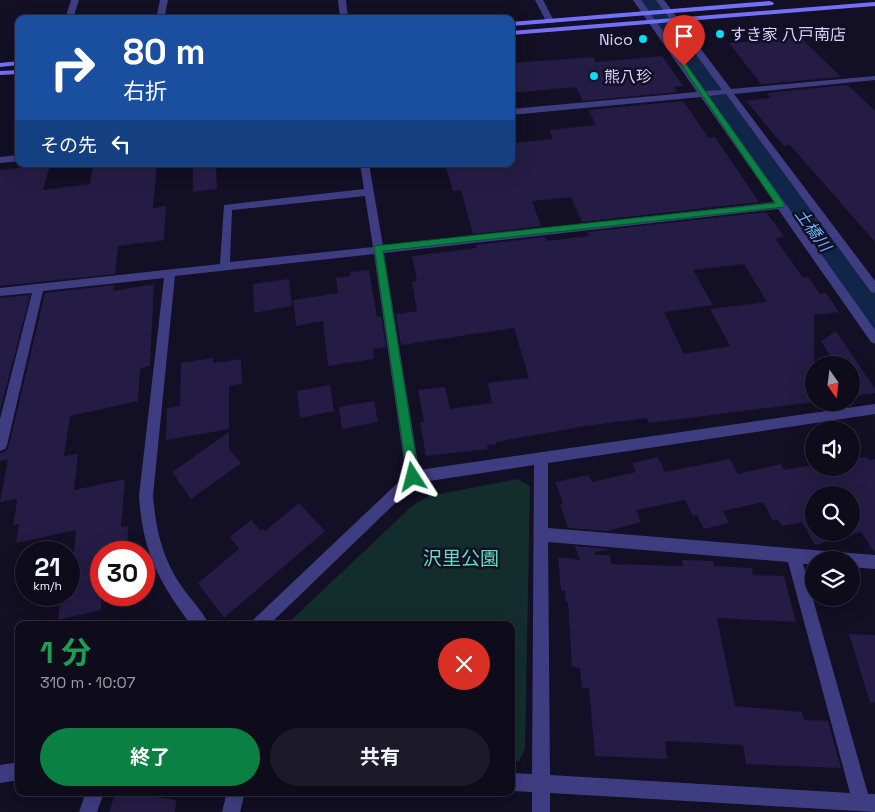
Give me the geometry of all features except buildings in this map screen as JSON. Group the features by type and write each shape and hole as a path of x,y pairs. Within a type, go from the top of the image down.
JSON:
{"street":[{"path":"69,15 75,0"},
{"path":"161,15 164,0"},
{"path":"342,0 344,15"},
{"path":"539,0 550,21"},
{"path":"637,0 875,339"},
{"path":"660,0 875,289"},
{"path":"515,33 668,12 774,3"},
{"path":"515,24 649,16 675,20 875,4"},
{"path":"0,65 15,63"},
{"path":"0,73 15,72"},
{"path":"515,112 875,78"},
{"path":"0,160 15,158"},
{"path":"365,167 413,477"},
{"path":"225,266 227,207 369,192"},
{"path":"0,292 378,248 781,205"},
{"path":"170,272 146,496 147,527 156,558 170,584 198,621"},
{"path":"0,445 39,287"},
{"path":"262,621 413,477 875,409"},
{"path":"541,458 541,812"},
{"path":"540,534 805,557"},
{"path":"515,782 867,806 794,556"},
{"path":"860,561 875,562"},
{"path":"0,774 15,772"},
{"path":"88,812 94,796"},
{"path":"231,812 235,796"}],"green space":[{"name":"沢里公園","path":"518,479 530,486 525,749 519,761 515,760 515,621 290,621 412,506 429,496"}],"waterway":[{"name":"土橋川","path":"646,0 875,314"}],"place":[{"name":"すき家 八戸南店","path":"720,34"},
{"name":"Nico","path":"643,39"},
{"name":"熊八珍","path":"594,76"}],"route":[{"path":"413,477 378,248 781,205 684,66"}]}
